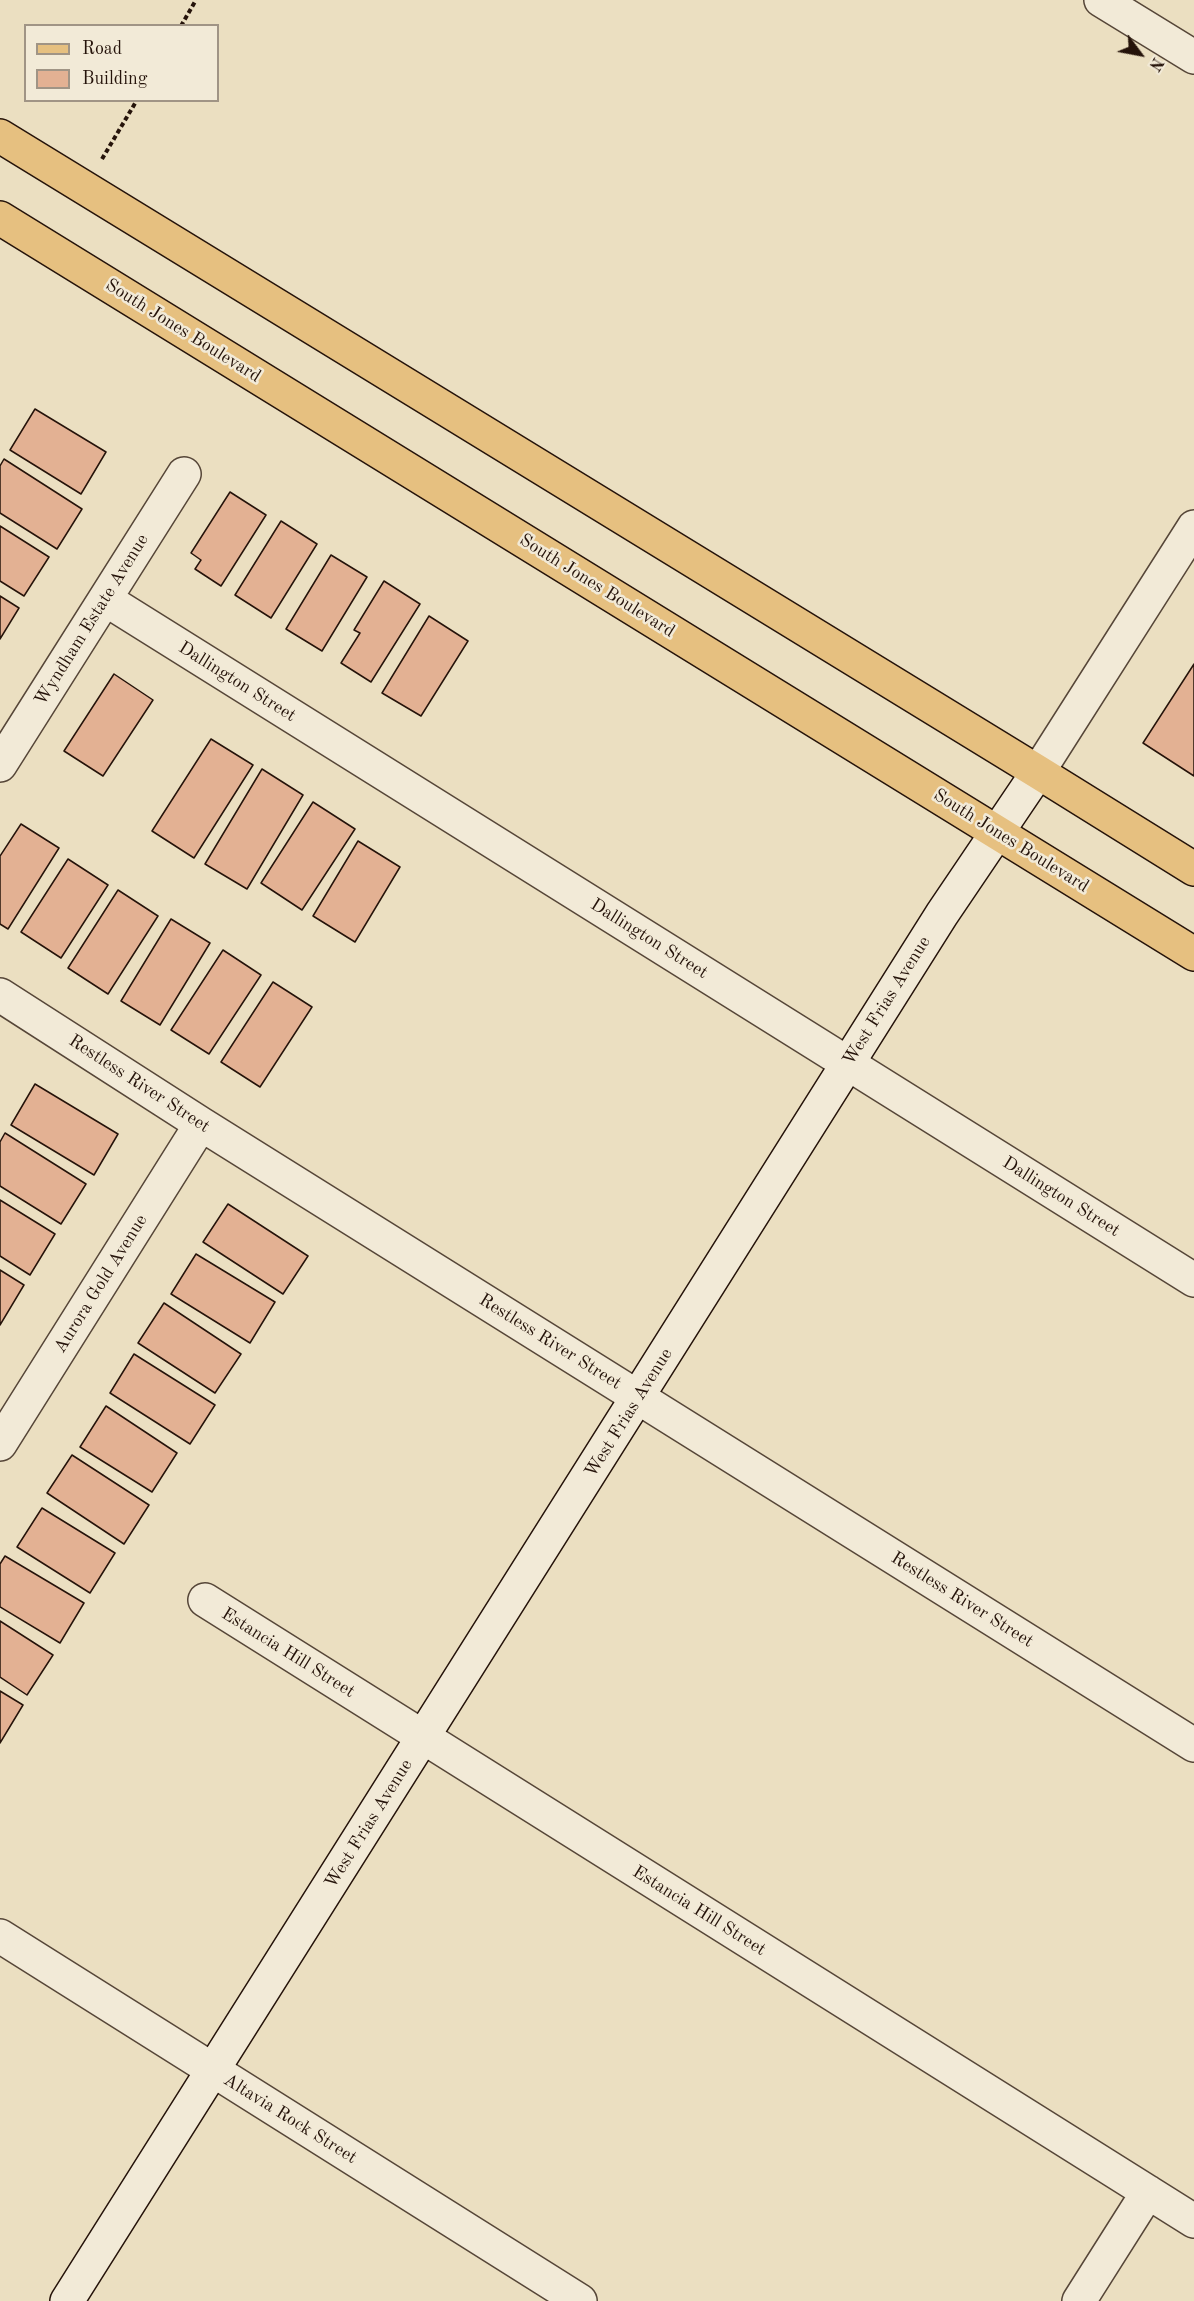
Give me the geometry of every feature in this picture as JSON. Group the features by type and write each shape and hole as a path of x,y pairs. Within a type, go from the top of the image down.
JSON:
{"main road":[{"path":"0,136 1194,869"},
{"name":"South Jones Boulevard","path":"0,218 1194,954"}],"street":[{"path":"1101,0 1194,57"},
{"name":"Wyndham Estate Avenue","path":"0,765 184,474"},
{"name":"West Frias Avenue","path":"67,2301 639,1398 942,914 1038,772 1194,527"},
{"name":"Dallington Street","path":"105,599 1194,1280"},
{"name":"Restless River Street","path":"0,995 201,1124 1194,1745"},
{"name":"Aurora Gold Avenue","path":"0,1444 201,1124"},
{"name":"Estancia Hill Street","path":"205,1600 1194,2221"},
{"name":"Altavia Rock Street","path":"0,1936 580,2301"},
{"path":"1079,2301 1148,2192"}],"path":[{"path":"182,24 196,0"},
{"path":"85,189 136,102"}],"building":[{"path":"35,409 106,452 81,494 10,450"},
{"path":"4,459 82,509 57,549 0,513 0,466"},
{"path":"230,492 266,515 221,586 195,569 201,560 191,553"},
{"path":"281,521 317,544 271,618 235,595"},
{"path":"0,526 49,557 24,596 0,581"},
{"path":"331,555 367,577 322,651 286,629"},
{"path":"384,581 420,604 371,682 341,663 360,633 354,630"},
{"path":"0,596 19,608 0,639"},
{"path":"429,616 468,641 421,716 382,693"},
{"path":"1194,664 1194,776 1143,743"},
{"path":"114,674 153,700 103,776 64,751"},
{"path":"211,739 253,765 194,858 152,831"},
{"path":"262,769 303,795 247,889 205,864"},
{"path":"313,802 355,829 302,910 261,883"},
{"path":"21,824 59,848 8,929 0,924 0,856"},
{"path":"358,841 400,867 355,942 313,916"},
{"path":"68,859 108,885 61,958 21,932"},
{"path":"118,890 158,916 108,994 68,968"},
{"path":"171,919 210,943 160,1025 121,1001"},
{"path":"223,950 261,975 209,1054 171,1030"},
{"path":"273,982 312,1007 260,1087 221,1062"},
{"path":"35,1084 118,1134 94,1175 11,1125"},
{"path":"5,1133 86,1184 61,1224 0,1186 0,1142"},
{"path":"0,1200 55,1234 30,1275 0,1256"},
{"path":"228,1204 308,1256 283,1294 203,1242"},
{"path":"196,1254 275,1302 250,1343 171,1294"},
{"path":"0,1270 24,1285 0,1325"},
{"path":"164,1303 241,1354 215,1393 138,1343"},
{"path":"134,1354 215,1405 190,1444 110,1393"},
{"path":"106,1406 177,1453 152,1492 80,1447"},
{"path":"72,1455 149,1505 124,1544 47,1493"},
{"path":"42,1508 115,1553 90,1593 17,1547"},
{"path":"5,1556 84,1603 60,1643 0,1607 0,1564"},
{"path":"0,1621 53,1655 27,1695 0,1677"},
{"path":"0,1691 23,1705 0,1743"}]}
